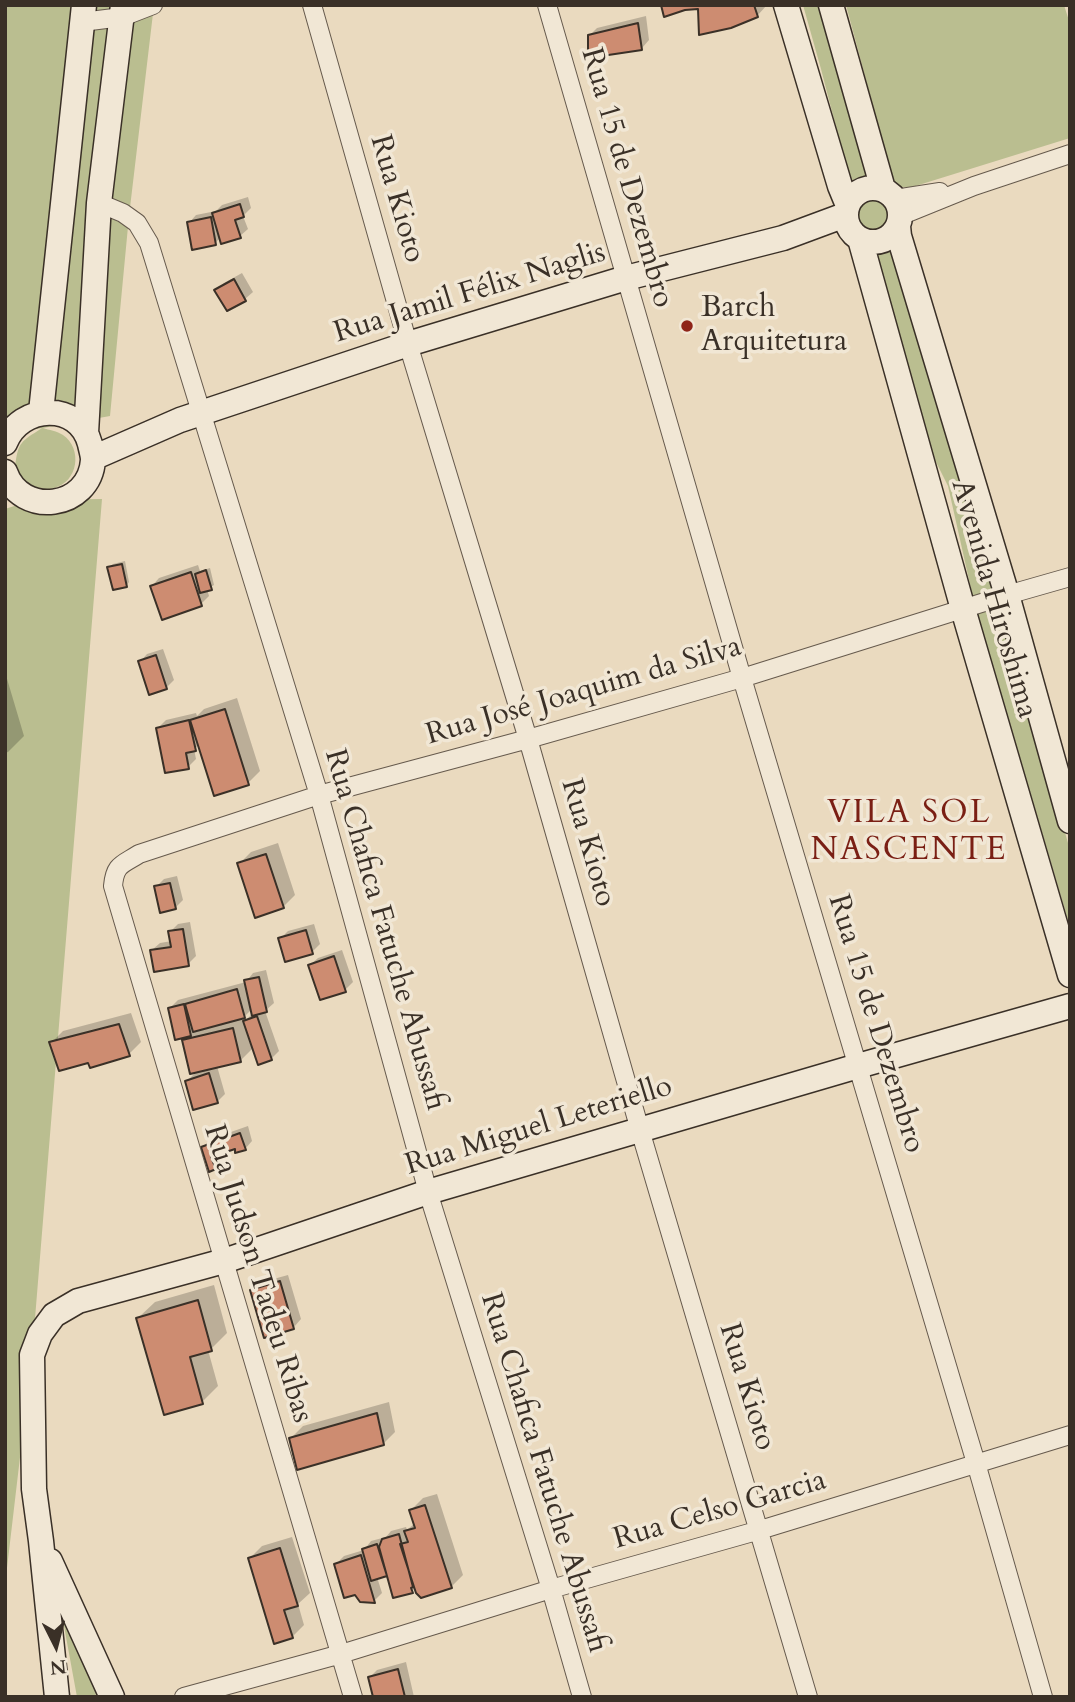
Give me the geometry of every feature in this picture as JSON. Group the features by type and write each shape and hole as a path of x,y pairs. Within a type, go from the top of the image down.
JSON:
{"main road":[{"name":"Avenida Hiroshima","path":"786,5 1070,975"},
{"name":"Avenida Hiroshima","path":"831,5 894,208 899,236 1007,594 1070,821"},
{"path":"5,472 8,480 19,492 33,500 50,503 67,499 80,489 90,475 99,203 123,11"},
{"path":"41,412 83,14"},
{"path":"874,187 894,208 893,234 877,242 868,242 851,222 852,196 858,191 874,187"},
{"name":"Rua Jamil Félix Naglis","path":"89,442 191,417 408,344 626,278 851,222"},
{"path":"6,438 22,419 41,412 58,413 74,420 89,442"},
{"path":"5,509 33,500"},
{"name":"Rua Miguel Leteriello","path":"41,1541 34,1489 32,1354 40,1335 54,1315 78,1301 224,1261 428,1192 1070,1006"},
{"path":"41,1541 57,1697"},
{"path":"41,1541 113,1697"}],"street":[{"path":"83,14 123,11 153,5"},
{"name":"Rua Kioto","path":"312,5 408,344 528,739 640,1130 808,1697"},
{"name":"Rua 15 de Dezembro","path":"547,5 742,678 1043,1697"},
{"path":"894,208 974,186 1070,154"},
{"name":"Rua Chafica Fatuche Abussafi","path":"99,203 123,213 137,223 149,243 191,417 319,795 428,1192 582,1697"},
{"name":"Rua José Joaquim da Silva","path":"117,868 139,854 319,795 742,678 1007,594 1070,577"},
{"name":"Rua Judson Tadeu Ribas","path":"117,868 113,886 353,1697"},
{"name":"Rua Celso Garcia","path":"184,1697 341,1654 1070,1435"}],"green space":[{"path":"5,5 154,5 129,216 110,416 43,428 61,434 69,441 75,456 73,472 62,485 29,492 5,501 5,473 15,468 22,443 42,428 9,434 5,438"},
{"path":"803,5 824,5 874,174 850,181"},
{"path":"846,5 1064,5 1070,24 1070,138 909,188 899,187 893,181"},
{"path":"873,195 881,196 887,201 892,207 892,223 887,229 881,234 873,235 865,234 859,229 854,223 853,215 854,207 859,201 865,196"},
{"path":"895,237 1070,850 1070,927 974,602 948,486 927,444 868,246"},
{"path":"102,499 32,1355 5,1585 5,509 33,500"},
{"path":"46,1551 96,1694 94,1697 77,1697"}],"building":[{"path":"661,5 754,5 758,17 731,28 699,35 698,9 664,17"},
{"path":"638,23 642,50 588,58 588,35"},
{"path":"240,204 244,217 235,220 241,238 221,244 212,213"},
{"path":"211,217 216,245 192,250 187,222"},
{"path":"234,279 246,301 227,311 214,290"},
{"path":"122,564 127,587 113,590 107,567"},
{"path":"206,570 212,590 200,593 195,574"},
{"path":"191,572 202,606 162,620 150,586"},
{"path":"156,655 167,689 149,695 138,661"},
{"path":"225,709 249,785 214,796 190,720"},
{"path":"189,720 196,751 186,753 189,769 165,773 156,728"},
{"path":"266,854 284,908 255,918 237,863"},
{"path":"170,883 176,909 160,913 154,886"},
{"path":"183,929 189,966 154,972 150,950 171,947 168,931"},
{"path":"306,930 313,954 285,962 278,938"},
{"path":"334,956 346,992 320,1000 308,965"},
{"path":"259,977 267,1012 252,1016 244,980"},
{"path":"237,989 245,1018 193,1032 185,1004"},
{"path":"184,1004 191,1036 175,1040 168,1008"},
{"path":"257,1016 272,1060 258,1065 243,1021"},
{"path":"119,1024 130,1056 90,1068 88,1063 59,1071 49,1042"},
{"path":"233,1028 241,1062 190,1074 182,1040"},
{"path":"209,1073 218,1103 193,1110 185,1081"},
{"path":"240,1133 246,1150 235,1153 235,1149 211,1157 216,1169 209,1172 201,1147"},
{"path":"280,1281 294,1329 264,1338 250,1290"},
{"path":"198,1300 212,1351 190,1357 203,1404 164,1415 136,1318"},
{"path":"377,1413 384,1445 297,1470 289,1438"},
{"path":"425,1505 452,1588 421,1598 416,1593 400,1544 408,1542 404,1531 415,1528 409,1510"},
{"path":"399,1534 413,1593 393,1598 379,1547 382,1539"},
{"path":"377,1544 387,1576 371,1581 362,1549"},
{"path":"280,1548 298,1606 284,1610 293,1638 274,1644 248,1558"},
{"path":"361,1555 375,1603 360,1602 355,1595 344,1598 334,1564"},
{"path":"398,1669 405,1697 373,1697 368,1677"}],"place":[{"name":"Barch Arquitetura","path":"687,326"}],"district":[{"name":"VILA SOL NASCENTE","path":"909,834"}]}
